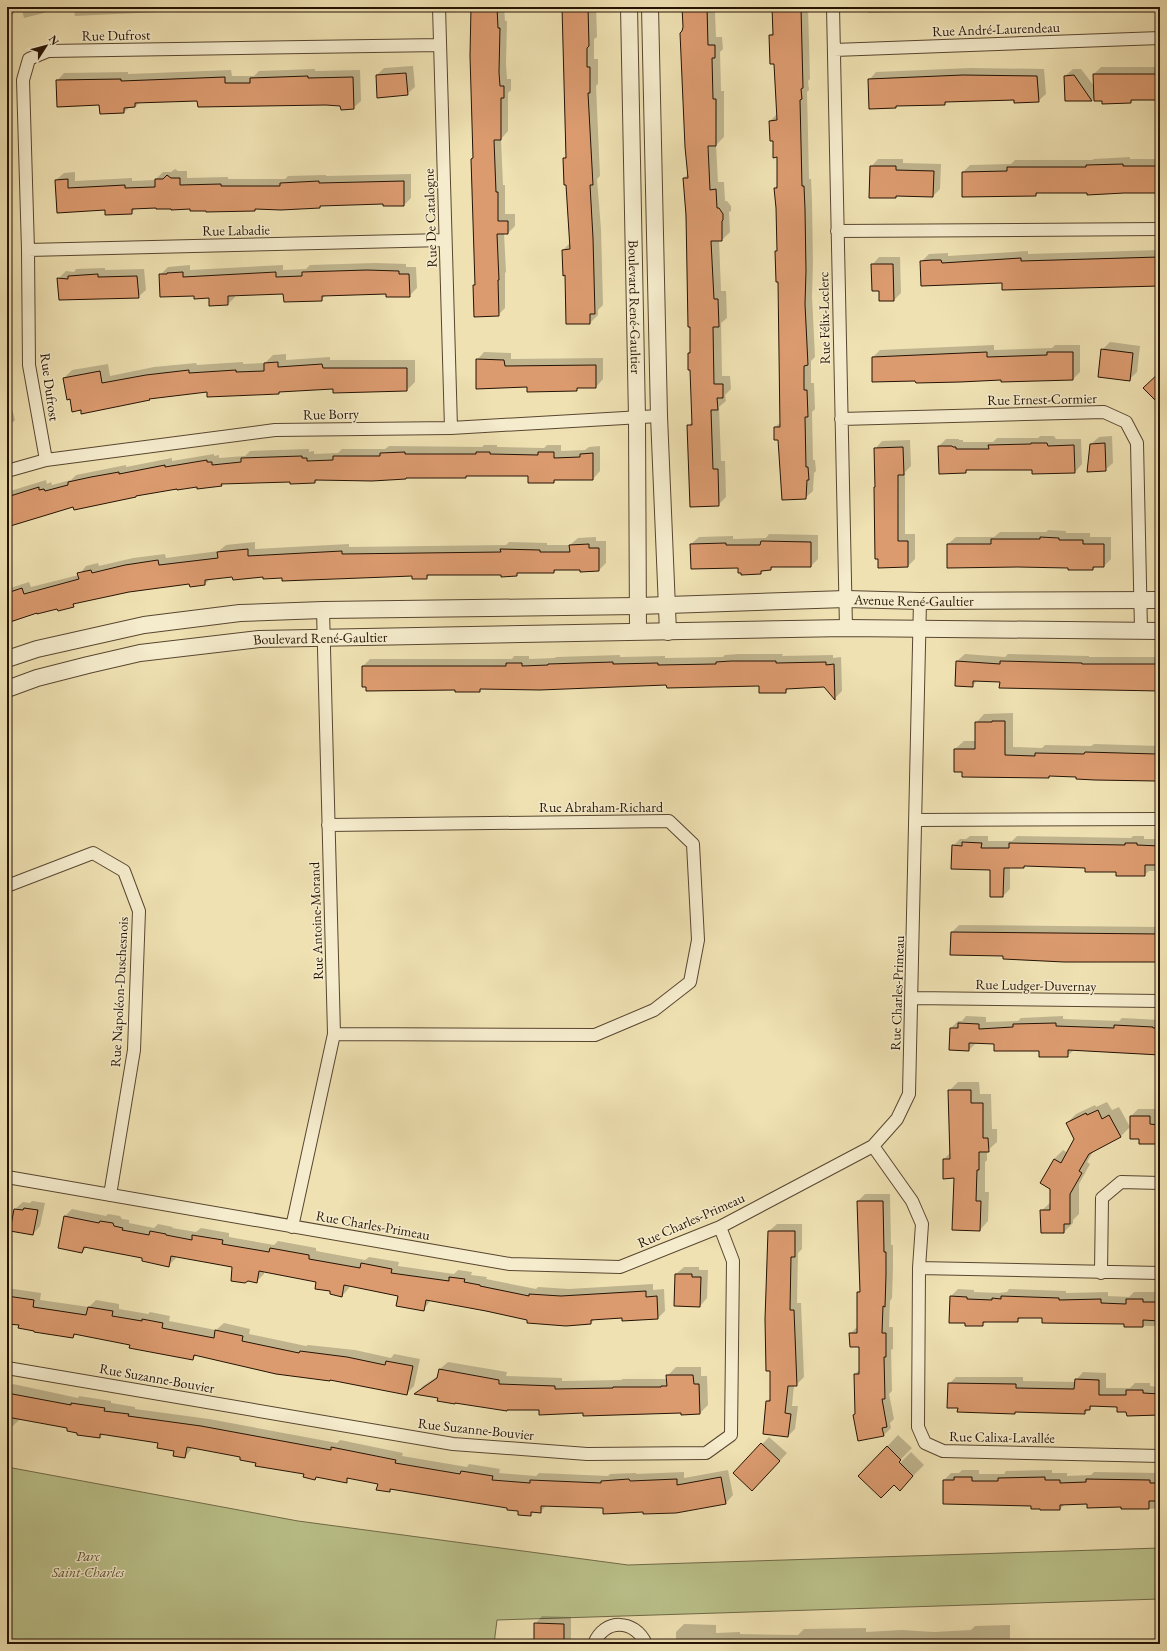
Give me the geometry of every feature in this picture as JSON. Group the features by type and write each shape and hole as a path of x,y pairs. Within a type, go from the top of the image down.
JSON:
{"street":[{"name":"Rue De Catalogne","path":"439,7 451,428"},
{"name":"Boulevard René-Gaultier","path":"629,7 637,418 638,631"},
{"name":"Boulevard René-Gaultier","path":"7,689 59,672 140,653 259,639 638,631 668,632 659,416 650,7"},
{"name":"Rue Félix-Leclerc","path":"833,7 846,628"},
{"name":"Rue André-Laurendeau","path":"834,50 1160,38"},
{"name":"Rue Dufrost","path":"46,460 29,365 28,250 23,80 29,60 48,51 440,45"},
{"path":"837,231 1160,229"},
{"name":"Rue Labadie","path":"28,250 445,240"},
{"name":"Rue Ernest-Cormier","path":"841,419 1104,412 1126,422 1137,443 1141,630"},
{"name":"Rue Borry","path":"7,471 46,460 275,430 451,428 659,416"},
{"name":"Avenue René-Gaultier","path":"667,605 846,599 920,601 1160,600"},
{"name":"Rue Charles-Primeau","path":"7,1177 510,1264 620,1267 720,1227 873,1146 897,1119 909,1094 920,601"},
{"name":"Boulevard René-Gaultier","path":"7,659 37,649 144,625 240,613 323,610 667,605"},
{"name":"Rue Antoine-Morand","path":"292,1227 334,1034 323,610"},
{"name":"Avenue René-Gaultier","path":"668,632 846,628 920,630 1160,631"},
{"path":"916,820 1160,819"},
{"name":"Rue Abraham-Richard","path":"328,825 669,821 693,844 698,940 690,982 654,1010 595,1035 334,1034"},
{"name":"Rue Napoléon-Duschesnois","path":"7,886 93,854 124,871 139,911 134,1050 110,1195"},
{"name":"Rue Ludger-Duvernay","path":"912,998 1160,1002"},
{"name":"Rue Calixa-Lavallée","path":"873,1146 912,1201 922,1224 919,1268 918,1427 925,1443 943,1451 1160,1456"},
{"path":"1101,1273 1102,1198 1121,1182 1160,1183"},
{"name":"Rue Suzanne-Bouvier","path":"7,1368 453,1444 587,1454 706,1453 731,1435 733,1262 720,1227"},
{"path":"919,1268 1101,1273 1160,1273"},
{"path":"594,1644 596,1638 602,1631 618,1625 628,1626 636,1630 643,1637 646,1644"}],"green space":[{"name":"Parc Saint-Charles","path":"7,1467 298,1521 628,1565 1160,1548 1160,1599 497,1620 494,1644 7,1644"}],"building":[{"path":"471,7 497,7 498,28 500,28 499,72 500,86 504,86 504,98 501,98 501,140 494,140 496,192 498,192 498,221 508,221 508,234 497,234 499,316 474,317 473,285 475,285 471,159 473,158 470,56"},
{"path":"562,7 588,7 589,46 587,48 587,67 590,67 590,93 588,93 593,185 590,185 595,314 590,314 590,324 566,324 565,275 563,276 562,250 570,249 563,158 566,158"},
{"path":"682,7 707,7 708,45 715,45 715,58 712,58 713,99 716,99 716,146 708,146 710,190 716,189 717,208 719,208 723,214 722,241 711,241 714,299 718,299 719,327 713,327 714,384 723,384 723,398 717,398 718,410 711,410 713,469 718,469 719,506 690,507 687,425 692,425 690,370 688,370 688,353 690,353 690,327 688,327 686,215 683,178 688,178 685,147 680,33 683,27"},
{"path":"772,7 801,7 803,88 801,89 802,99 800,100 802,186 804,186 805,209 805,304 808,365 804,366 804,390 807,390 808,417 805,417 806,467 808,467 809,480 807,480 806,499 782,500 778,440 774,440 774,427 780,427 778,282 776,282 775,251 777,251 774,188 777,188 777,157 773,158 773,141 770,141 769,121 777,120 774,64 770,64 769,35 773,35"},
{"path":"406,73 408,95 377,98 376,75"},
{"path":"1093,74 1160,74 1160,100 1131,100 1131,103 1102,104 1102,101 1094,101"},
{"path":"963,75 1037,76 1039,102 1014,103 1014,100 945,102 945,105 896,106 896,108 869,109 868,79"},
{"path":"1074,75 1092,101 1065,101 1064,76"},
{"path":"308,76 308,78 353,77 354,109 341,110 340,106 326,105 198,107 197,101 135,103 135,107 124,108 124,113 100,114 99,105 57,107 56,80 121,79 121,81 225,77 225,83 250,83 250,78"},
{"path":"1123,164 1123,166 1160,166 1160,190 1158,190 1158,193 1087,195 1087,193 1036,193 1036,196 962,197 962,172 1007,171 1007,167 1086,167 1086,165"},
{"path":"870,166 896,166 896,170 934,171 933,197 896,196 896,198 869,198"},
{"path":"167,175 171,178 180,178 180,185 221,184 221,186 280,186 280,183 319,181 319,183 404,181 404,206 383,206 383,204 320,206 320,208 281,210 255,209 255,211 206,212 190,211 190,209 171,210 156,208 132,209 132,214 105,215 105,210 57,213 55,180 68,179 68,188 125,185 125,188 155,187 155,179 163,179"},
{"path":"1159,257 1160,286 1002,290 1002,283 921,286 920,261 941,260 942,263 1021,258 1021,261"},
{"path":"871,264 893,264 894,301 879,301 879,291 872,291"},
{"path":"367,270 399,271 399,274 409,274 410,297 386,297 386,294 322,296 322,301 284,302 283,294 228,296 228,305 209,306 209,298 194,299 194,296 160,297 159,274 183,272 183,277 276,272 276,277 302,276 302,272"},
{"path":"98,274 98,277 137,276 139,298 59,300 57,278 68,279 68,276"},
{"path":"1101,349 1133,353 1130,381 1098,377"},
{"path":"987,352 987,357 1047,355 1047,352 1073,352 1073,380 1001,382 1001,380 916,383 915,381 872,382 872,357"},
{"path":"476,359 504,360 505,366 596,365 596,388 577,388 577,391 527,392 527,387 476,389"},
{"path":"278,362 278,367 322,364 323,368 407,368 407,391 333,393 333,389 279,392 279,394 207,397 207,392 149,399 150,400 81,414 81,410 72,412 70,399 67,400 63,378 100,371 102,383 146,375 189,370 189,373 236,370 236,372 264,371 264,363"},
{"path":"1160,372 1160,405 1143,388"},
{"path":"1047,443 1048,446 1074,445 1075,473 1032,474 1032,470 966,470 966,473 939,474 938,446 952,446 956,447 956,449 989,449 988,445"},
{"path":"1105,443 1106,471 1087,472 1090,444"},
{"path":"903,447 904,475 898,475 898,541 908,541 908,567 878,568 878,559 875,559 874,448"},
{"path":"405,452 405,454 476,454 476,452 490,452 490,454 538,455 538,452 554,452 554,458 580,457 580,454 593,453 593,480 554,480 554,483 528,483 528,476 466,476 466,478 406,478 372,481 315,480 315,483 290,484 290,482 221,484 222,486 197,489 197,487 177,489 136,496 74,510 73,507 7,527 7,497 39,487 39,490 44,489 45,491 68,485 68,482 91,477 207,460 207,462 212,462 212,465 241,462 241,458 302,456 302,458 307,458 307,461 333,460 333,456 380,456 380,453"},
{"path":"1040,537 1059,538 1059,540 1083,540 1083,544 1104,544 1104,567 1093,567 1093,570 1018,567 947,568 947,544 991,544 991,539 1040,539"},
{"path":"761,541 811,542 811,567 771,567 771,570 761,571 761,574 741,575 741,573 738,573 738,568 691,569 690,544 726,543 726,545 760,545"},
{"path":"589,544 589,548 599,548 599,571 580,572 580,570 554,570 554,573 517,573 517,576 501,577 501,575 427,575 427,579 412,579 412,576 282,581 282,578 263,579 263,577 233,580 232,577 205,580 205,585 190,587 189,584 129,592 73,604 74,607 58,611 57,609 37,613 7,623 7,593 22,588 24,594 79,579 77,573 91,570 92,573 125,565 158,560 159,565 218,558 217,552 248,549 248,556 342,551 342,554 501,552 500,549 540,550 540,552 570,552 569,545"},
{"path":"776,661 776,663 826,662 826,665 834,664 835,700 824,687 786,689 786,693 759,693 759,686 667,688 666,685 540,690 480,689 480,692 455,692 455,690 366,691 366,687 362,687 362,666 506,666 506,663 522,663 522,666 613,662 613,664 658,663 658,665 716,664 716,662"},
{"path":"956,661 1000,664 1000,661 1082,664 1160,664 1160,691 999,688 1000,682 973,681 973,687 955,686"},
{"path":"1005,721 1005,755 1035,756 1035,753 1084,754 1085,752 1157,754 1156,781 1095,780 1076,779 1076,777 1049,776 1049,778 962,777 962,772 954,772 954,749 975,749 975,722"},
{"path":"962,842 982,843 981,848 1009,848 1009,843 1125,845 1125,843 1137,843 1137,845 1160,846 1160,865 1145,865 1145,876 1116,876 1116,872 1085,872 1085,868 1024,866 1024,868 1004,868 1003,897 990,897 990,870 951,869 952,845 962,846"},
{"path":"951,932 1160,934 1160,962 1064,962 1003,959 1003,956 950,955"},
{"path":"958,1023 979,1024 979,1029 1013,1027 1013,1024 1056,1023 1056,1026 1114,1028 1114,1025 1160,1028 1160,1055 1068,1050 1068,1057 1039,1057 1039,1051 994,1051 994,1044 969,1043 969,1051 949,1050 950,1028 958,1028"},
{"path":"948,1090 971,1090 971,1103 983,1103 983,1138 988,1138 989,1152 979,1152 976,1201 981,1201 980,1231 952,1230 954,1178 943,1179 943,1159 950,1159"},
{"path":"1098,1110 1102,1119 1109,1115 1121,1137 1089,1154 1079,1171 1082,1173 1070,1194 1070,1224 1064,1224 1064,1233 1041,1233 1040,1210 1050,1210 1050,1189 1040,1183 1054,1159 1061,1163 1074,1139 1066,1123 1086,1113 1087,1115"},
{"path":"1130,1116 1150,1116 1150,1124 1158,1125 1158,1144 1139,1144 1139,1139 1130,1139"},
{"path":"857,1201 883,1201 886,1275 885,1307 883,1306 882,1333 886,1333 886,1357 884,1357 885,1399 882,1399 887,1427 882,1428 884,1436 858,1441 853,1415 855,1414 854,1374 859,1374 859,1347 850,1347 849,1333 857,1333 857,1292 860,1292"},
{"path":"24,1208 38,1210 33,1235 10,1231 14,1209 23,1210"},
{"path":"64,1216 99,1223 100,1221 113,1223 114,1226 123,1228 122,1230 149,1235 150,1231 192,1240 192,1235 223,1240 222,1244 269,1252 270,1248 309,1255 309,1259 360,1268 361,1263 392,1269 391,1273 449,1281 449,1277 465,1279 464,1282 529,1296 529,1294 561,1296 646,1291 646,1297 657,1296 658,1319 622,1321 622,1318 591,1320 591,1324 566,1326 527,1323 527,1320 426,1300 424,1311 396,1306 398,1296 344,1285 342,1297 330,1294 330,1291 315,1289 316,1282 259,1271 257,1283 248,1281 245,1283 231,1281 232,1267 171,1256 169,1267 142,1261 142,1258 84,1247 82,1253 58,1248"},
{"path":"768,1231 795,1231 795,1257 791,1257 790,1310 794,1310 797,1386 788,1386 785,1413 791,1414 788,1437 763,1434 766,1401 770,1401 770,1371 766,1371 765,1319"},
{"path":"675,1274 692,1274 692,1277 701,1277 700,1307 674,1306"},
{"path":"7,1296 34,1300 33,1307 86,1315 88,1307 113,1311 112,1316 163,1323 162,1328 214,1338 215,1330 243,1336 242,1341 299,1353 300,1351 347,1357 385,1365 386,1361 413,1366 407,1395 330,1380 276,1374 194,1355 193,1360 129,1348 130,1345 74,1334 73,1338 34,1332 18,1328 19,1325 7,1324"},
{"path":"950,1296 967,1297 967,1299 992,1300 992,1298 1001,1299 1001,1296 1059,1298 1059,1300 1101,1299 1101,1303 1126,1304 1126,1299 1143,1299 1143,1302 1160,1302 1160,1321 1143,1320 1143,1327 1124,1327 1124,1324 1042,1323 1042,1318 1018,1318 1018,1322 983,1322 983,1326 965,1326 965,1323 949,1323"},
{"path":"439,1369 499,1380 499,1384 555,1386 555,1389 661,1387 667,1386 666,1375 693,1375 694,1384 699,1384 700,1414 681,1415 681,1413 583,1416 583,1413 539,1415 539,1410 507,1411 437,1401 438,1398 414,1394 437,1378"},
{"path":"1075,1379 1099,1380 1099,1395 1126,1395 1126,1390 1143,1390 1143,1393 1160,1394 1160,1415 1127,1416 1126,1412 1117,1412 1117,1407 1090,1406 1090,1410 1085,1410 1085,1414 957,1412 958,1408 947,1408 948,1383 1016,1384 1016,1388 1074,1389"},
{"path":"7,1393 71,1405 71,1403 105,1408 104,1411 129,1414 128,1416 201,1426 331,1450 331,1447 396,1460 395,1463 460,1474 461,1471 493,1476 492,1480 530,1483 530,1480 601,1483 601,1481 629,1479 630,1481 677,1479 677,1485 721,1477 726,1504 676,1513 643,1514 643,1512 603,1514 603,1508 541,1506 541,1513 531,1512 531,1516 518,1515 518,1511 507,1510 507,1508 390,1489 390,1492 376,1490 378,1484 347,1478 347,1483 316,1477 315,1480 303,1477 304,1474 255,1466 256,1463 240,1460 240,1457 187,1447 185,1458 173,1456 174,1451 157,1448 158,1443 100,1434 100,1438 77,1435 77,1433 67,1431 67,1428 7,1417"},
{"path":"761,1443 780,1461 752,1491 733,1473"},
{"path":"887,1446 901,1460 899,1462 913,1476 900,1491 894,1485 881,1498 858,1476"},
{"path":"954,1477 972,1477 972,1481 998,1481 998,1478 1045,1477 1045,1480 1060,1480 1060,1483 1086,1482 1086,1479 1150,1480 1150,1483 1160,1483 1160,1501 1149,1501 1149,1509 1121,1509 1121,1507 1087,1508 1087,1504 1060,1505 1060,1510 1040,1510 1031,1509 1031,1506 943,1504 943,1480 954,1480"},
{"path":"534,1623 564,1624 564,1644 534,1644"}]}
